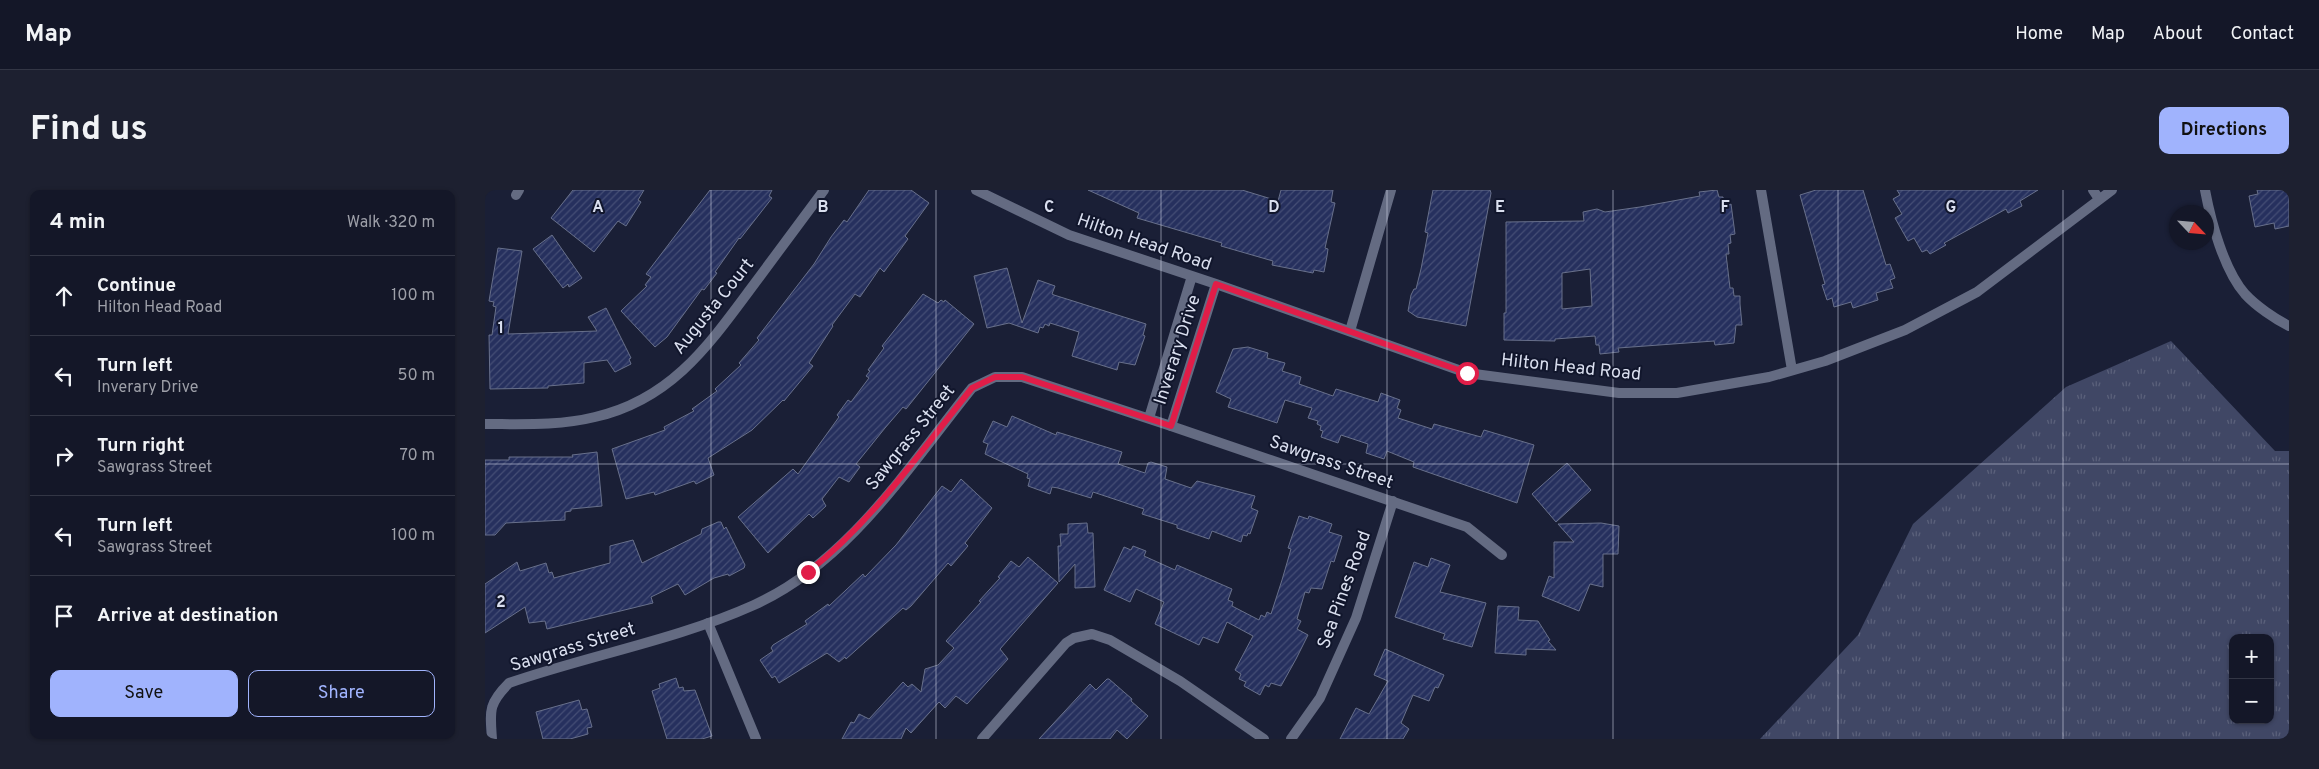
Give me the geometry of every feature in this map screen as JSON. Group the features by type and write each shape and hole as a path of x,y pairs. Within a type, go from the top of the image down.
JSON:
{"street":[{"name":"Augusta Court","path":"485,424 548,423 595,417 625,408 659,391 703,352 824,190"},
{"name":"Hilton Head Road","path":"976,190 1069,235 1216,284 1467,373 1619,393 1677,393 1769,376 1825,361 1905,330 1977,292 2112,190"},
{"path":"1350,331 1391,190"},
{"path":"1761,190 1792,370"},
{"path":"2093,190 2099,199"},
{"path":"2205,190 2210,219 2232,272 2245,294 2289,326"},
{"path":"1149,418 1192,276"},
{"name":"Inverary Drive","path":"1171,426 1216,284"},
{"name":"Sawgrass Street","path":"492,739 490,708 496,696 509,683 708,623 755,604 775,593 832,553 868,517 972,388 995,377 1022,377 1149,418 1467,527 1502,555"},
{"name":"Sea Pines Road","path":"1291,739 1320,698 1356,618 1393,502"},
{"path":"708,623 756,739"},
{"path":"982,739 1066,643 1074,638 1093,634 1110,640 1180,681 1264,739"}],"green space":[{"path":"2171,341 2275,451 2289,451 2289,739 1760,739 1858,635 1913,524 2066,387"}],"building":[{"path":"573,190 644,190 638,200 641,202 626,226 618,221 594,252 551,218"},
{"path":"710,190 772,190 769,196 772,198 739,238 704,290 702,289 667,337 655,347 621,311 647,286 645,285 651,277 646,274"},
{"path":"869,190 911,190 929,203 905,236 908,239 884,272 880,268 860,297 855,294 832,325 809,363 813,366 784,401 752,430 708,458 714,475 696,484 694,481 655,495 654,492 626,499 612,449 665,430 664,427 694,411 692,409 717,391 715,389 741,365 739,363 759,340 757,338 814,264 831,237 844,220 847,222"},
{"path":"1088,190 1242,190 1278,201 1281,190 1333,190 1331,202 1335,203 1325,248 1328,249 1324,272 1314,270 1313,273 1272,265 1273,261 1221,246 1222,243 1137,218 1139,213"},
{"path":"1433,190 1490,190 1491,193 1466,326 1417,317 1408,311 1411,295 1414,289 1416,289 1421,269 1428,233 1425,232"},
{"path":"1717,190 1719,197 1723,197 1724,205 1731,204 1735,234 1730,235 1731,243 1728,244 1729,254 1726,254 1730,288 1733,288 1734,296 1740,296 1742,325 1736,325 1734,343 1715,345 1714,341 1618,348 1619,352 1600,354 1595,336 1555,339 1555,341 1504,340 1504,313 1506,313 1506,222 1584,221 1583,212 1597,209 1605,212 1640,207 1700,196 1699,192","holes":["1590,269 1592,306 1562,309 1562,273"]},
{"path":"1816,190 1863,190 1886,265 1890,264 1895,278 1890,280 1893,288 1876,293 1878,300 1853,308 1851,302 1834,307 1832,298 1827,300 1822,285 1825,284 1800,195"},
{"path":"1897,190 2038,190 2020,201 2022,206 2008,213 2006,209 1944,243 1946,245 1930,254 1927,250 1922,252 1914,238 1908,241 1895,218 1902,214 1893,199 1900,195"},
{"path":"2257,190 2289,190 2289,226 2275,229 2274,223 2255,227 2249,196 2258,194"},
{"path":"552,235 582,278 569,287 568,284 563,288 533,249"},
{"path":"498,248 522,251 508,334 597,331 588,317 606,308 631,358 629,359 631,364 615,372 607,360 584,363 584,383 548,386 548,388 490,389 489,335 492,335 496,307 493,306 494,302 489,301"},
{"path":"1007,268 1022,323 1038,280 1055,286 1052,294 1054,295 1146,324 1143,335 1145,336 1135,365 1119,362 1117,370 1072,356 1079,332 1050,323 1049,326 1045,324 1043,328 1040,327 1038,333 1009,323 987,328 974,276"},
{"path":"923,294 938,303 941,300 944,302 945,300 974,324 906,409 903,407 856,464 860,467 849,482 839,477 822,499 826,506 813,518 809,514 768,553 738,517 793,469 798,474 839,417 837,415 848,400 851,402 869,378 866,376 870,371 868,370 884,348 882,346"},
{"path":"1248,347 1268,353 1267,358 1285,363 1282,371 1301,377 1299,384 1333,396 1336,389 1378,402 1381,393 1400,400 1397,408 1401,410 1398,418 1432,429 1434,424 1481,437 1484,430 1534,445 1517,503 1413,467 1414,462 1387,451 1384,459 1366,453 1368,444 1341,435 1338,443 1321,437 1323,431 1320,430 1321,426 1317,424 1318,421 1308,418 1312,408 1285,400 1277,423 1228,407 1231,399 1216,392 1233,349"},
{"path":"1012,416 1056,435 1057,432 1122,452 1118,464 1145,473 1148,463 1151,462 1167,467 1165,479 1191,488 1197,481 1255,496 1251,508 1258,511 1250,534 1248,533 1247,536 1243,535 1241,542 1212,531 1209,539 1177,528 1177,525 1142,514 1144,509 1093,492 1091,498 1052,487 1050,494 1028,486 1030,479 1027,478 1028,474 985,454 988,444 983,442 993,421 1007,427"},
{"path":"597,452 602,506 571,509 571,511 565,512 565,520 506,523 495,535 485,535 485,460 509,460 509,457 573,457 572,455"},
{"path":"1567,463 1591,490 1556,522 1532,494"},
{"path":"961,479 992,508 965,543 968,546 951,566 948,563 911,606 906,610 903,608 846,659 845,657 839,662 827,653 779,683 775,676 772,678 760,660 773,651 771,648 773,645 807,624 805,621 828,604 829,606 863,574 865,577 896,545 942,486 951,492"},
{"path":"1299,516 1308,519 1309,516 1332,524 1329,532 1342,536 1334,562 1331,561 1322,589 1311,588 1309,593 1305,592 1297,619 1301,621 1297,629 1308,635 1296,659 1281,686 1271,683 1269,687 1265,685 1260,695 1244,686 1246,682 1239,679 1241,674 1235,670 1253,636 1227,622 1218,643 1203,637 1199,645 1155,624 1164,602 1136,589 1130,602 1104,590 1124,547 1131,550 1133,546 1146,551 1144,556 1175,570 1177,565 1232,589 1228,600 1233,602 1232,606 1259,620 1261,615 1265,617 1267,612 1271,614 1291,549 1288,548"},
{"path":"721,522 724,529 726,527 745,565 744,568 729,576 728,574 714,578 685,595 678,584 651,597 653,603 547,629 545,621 529,623 525,607 485,633 485,584 517,562 520,571 546,563 549,573 552,572 554,578 610,563 610,546 633,540 642,563 701,534 702,529"},
{"path":"1087,523 1088,533 1093,533 1095,587 1075,588 1075,564 1059,582 1058,546 1061,546 1060,534 1068,534 1068,524"},
{"path":"1601,523 1619,526 1618,554 1603,554 1603,587 1590,584 1579,611 1542,596 1549,576 1554,578 1554,542 1574,542 1558,524"},
{"path":"1028,557 1058,583 1000,649 1008,659 967,704 956,696 945,708 939,702 911,733 906,728 901,739 842,739 851,722 854,723 859,714 869,719 903,682 908,687 912,684 921,692 925,669 938,665 954,648 946,641 981,602 979,601 1000,578 998,577 1011,561 1019,567"},
{"path":"1431,558 1450,565 1440,592 1486,603 1472,647 1443,639 1445,634 1395,617 1414,562 1428,567"},
{"path":"1498,606 1519,607 1518,620 1538,621 1550,640 1548,641 1556,650 1526,649 1526,655 1495,653"},
{"path":"1385,649 1444,675 1438,688 1435,687 1429,701 1413,695 1401,723 1409,729 1403,739 1340,739 1356,708 1369,714 1388,681 1374,675"},
{"path":"676,678 679,688 683,687 684,691 695,690 712,736 702,739 667,739 652,691 660,688 659,684"},
{"path":"1107,679 1132,699 1131,701 1148,716 1127,739 1117,730 1110,739 1039,739 1090,684 1096,690"},
{"path":"579,700 582,710 587,709 592,727 587,728 588,734 570,739 543,739 536,712"}],"route":[{"path":"808,572 851,536 868,517 972,388 995,377 1022,377 1171,426 1216,284 1467,373"}]}
